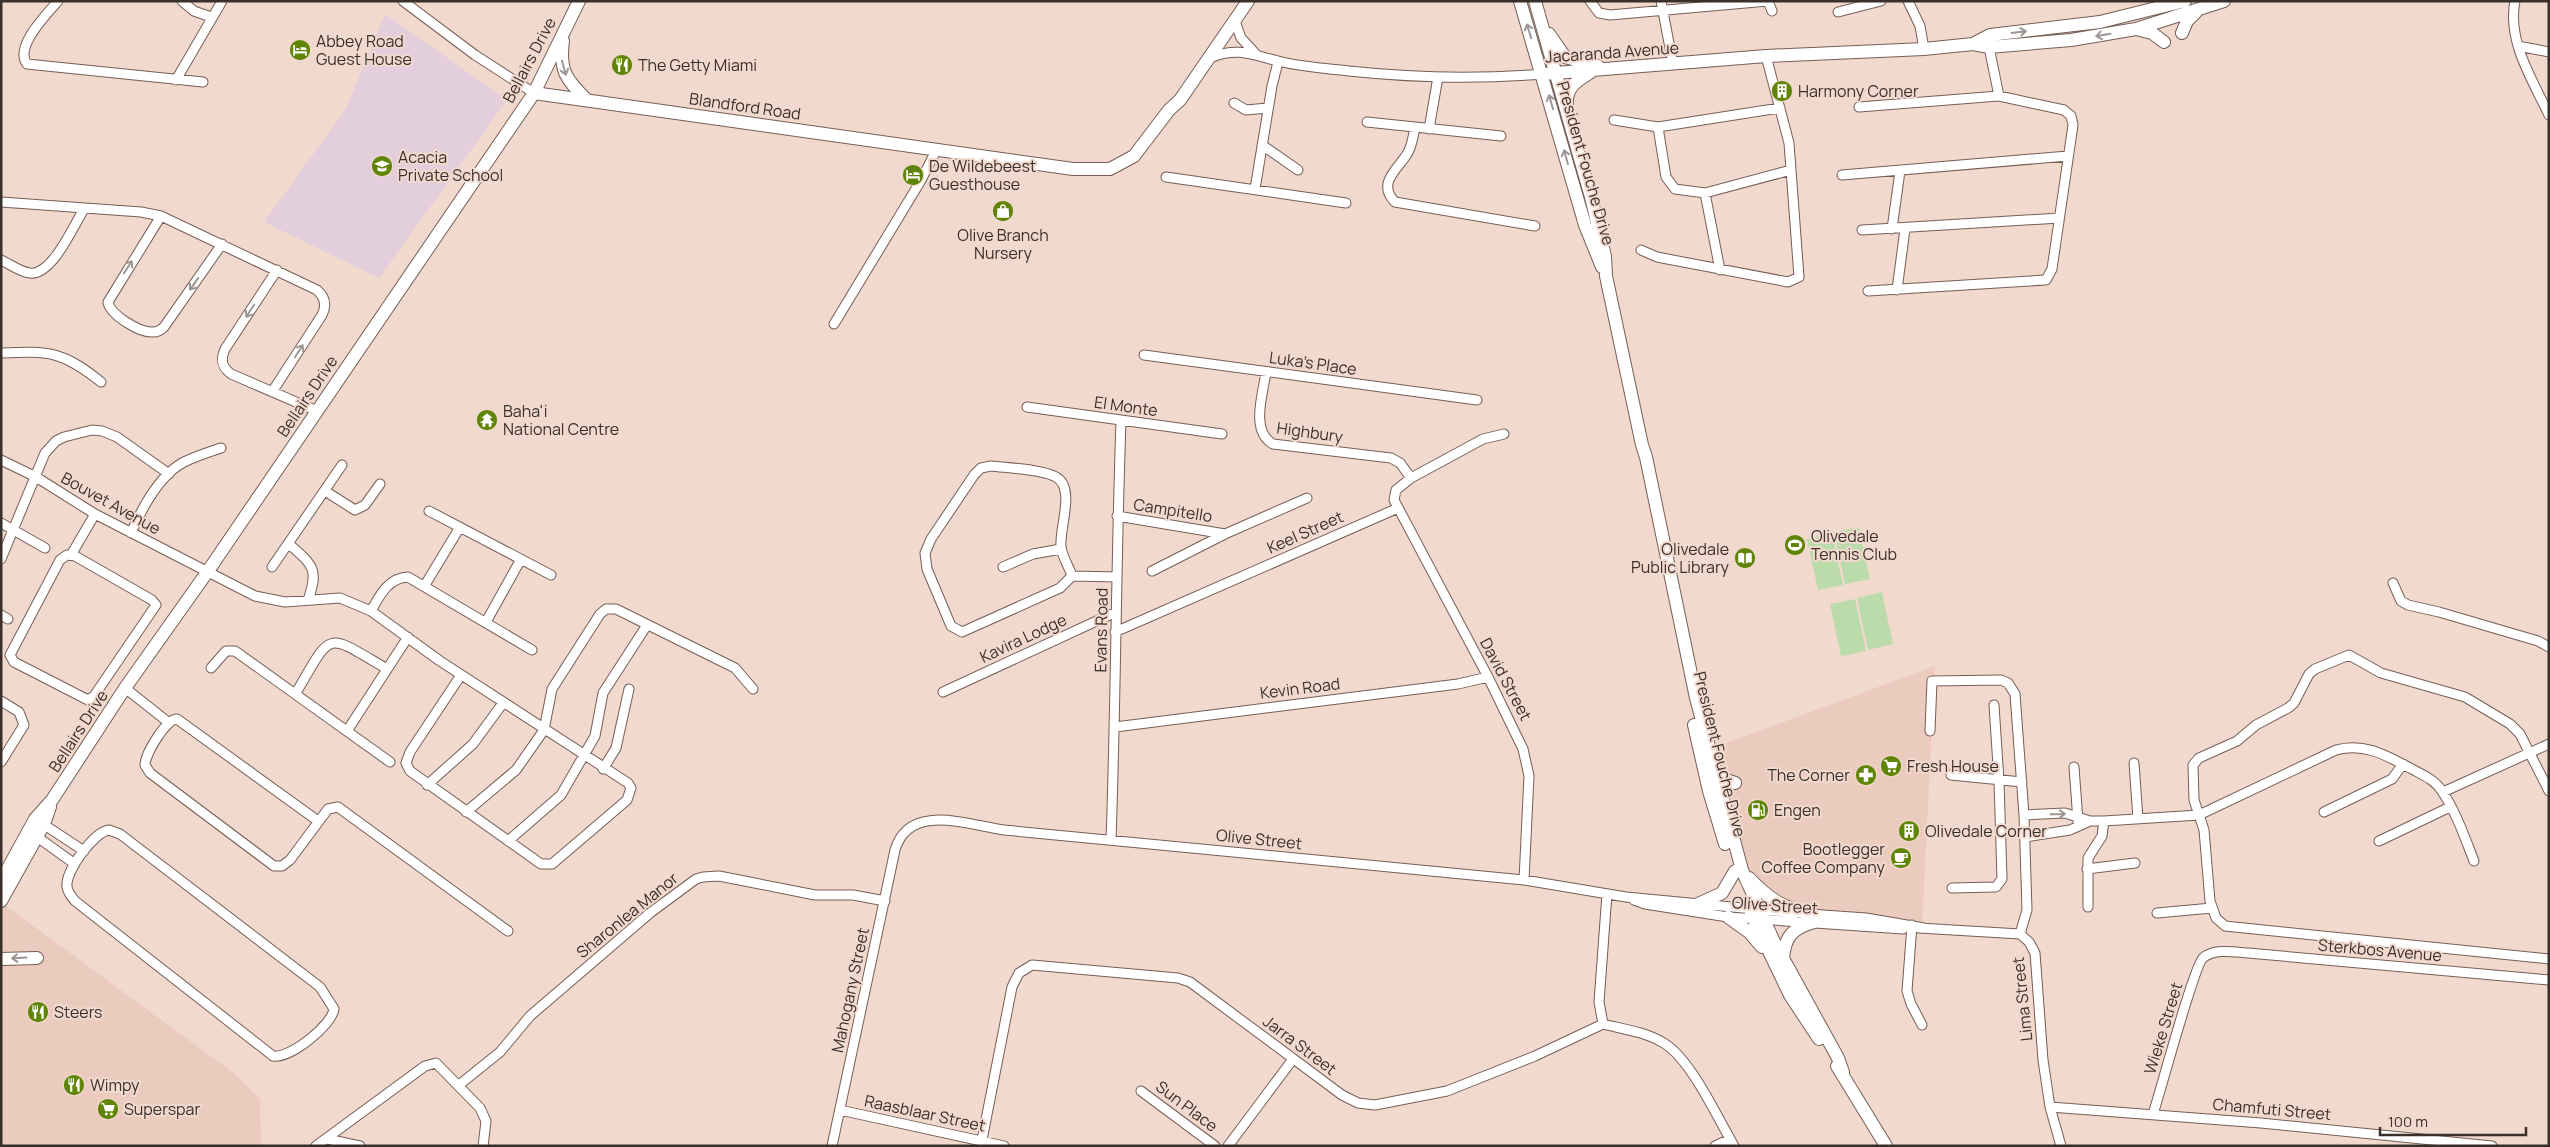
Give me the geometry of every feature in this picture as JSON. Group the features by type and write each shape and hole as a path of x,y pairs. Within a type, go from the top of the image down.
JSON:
{"street":[{"path":"58,1 25,43 22,54 27,64 203,82"},
{"path":"182,1 194,11 211,17"},
{"path":"176,80 199,44 211,17 222,1"},
{"name":"Blandford Road","path":"403,1 474,55 534,93 1073,169 1110,169 1134,156 1169,110"},
{"path":"1169,110 1175,95 1240,1"},
{"path":"1169,110 1180,100 1212,57 1248,1"},
{"name":"President Fouche Drive","path":"1520,1 1570,126 1605,256 1606,276 1642,448 1646,456 1696,698 1738,871"},
{"path":"1590,1 1595,10 1604,15 1662,6 1768,1 1772,11"},
{"path":"1838,12 1881,1"},
{"path":"1908,1 1920,26 1924,49"},
{"name":"Jacaranda Avenue","path":"1973,44 1990,35 2100,22 2185,1"},
{"name":"Jacaranda Avenue","path":"1212,57 1230,52 1255,53 1278,62 1350,71 1438,77 1549,74 1766,56 1924,49 1973,44 1989,47 2071,40 2136,29 2224,1"},
{"path":"2515,1 2512,24 2518,46 2549,114"},
{"name":"Bellairs Drive","path":"1,881 125,688 208,571 534,93 578,2"},
{"path":"1535,4 1553,42 1565,57 1577,62 1615,69"},
{"name":"President Fouche Drive","path":"1535,4 1549,74 1585,224 1606,276"},
{"path":"1662,6 1674,64"},
{"path":"2182,33 2187,20 2200,9"},
{"name":"Jacaranda Avenue","path":"1235,21 1241,38 1255,53"},
{"path":"564,29 561,56 564,71 572,86 587,100"},
{"path":"2136,29 2152,33 2164,42"},
{"path":"2518,46 2549,52"},
{"path":"1989,47 1999,96"},
{"path":"1641,250 1657,257 1788,282 1799,277 1789,143 1766,56"},
{"path":"1255,189 1268,108 1278,62"},
{"path":"1570,126 1567,102 1569,90 1576,81 1593,71"},
{"path":"1429,129 1438,77"},
{"path":"1859,107 1999,96 2060,108 2069,112 2073,125 2052,269 2046,280 1868,291"},
{"path":"1234,103 1246,110 1268,108"},
{"path":"1614,120 1658,127 1780,108"},
{"path":"1367,122 1501,136"},
{"path":"1658,127 1664,167 1669,184 1675,189 1684,192 1705,193 1791,170"},
{"path":"1415,128 1407,156 1390,176 1389,192 1395,202 1535,226"},
{"path":"1262,145 1298,170"},
{"path":"834,324 920,182 937,149"},
{"path":"1842,175 2068,156"},
{"path":"1892,229 1900,171"},
{"path":"1166,177 1346,203"},
{"path":"1705,193 1720,270"},
{"path":"1,202 141,212 161,216 317,290 322,295 325,309 272,392"},
{"path":"1,260 23,271 30,273 41,272 53,261 84,209"},
{"path":"161,216 108,302 112,313 116,317 146,331 153,332 164,328 222,244"},
{"path":"1862,230 2059,218"},
{"path":"1897,290 1905,228"},
{"path":"277,270 226,350 222,360 223,365 231,374 317,412"},
{"path":"1,353 58,354 77,364 101,382"},
{"name":"Luka's Place","path":"1144,354 1478,400"},
{"name":"Highbury","path":"1266,372 1259,423 1263,436 1267,440 1273,444 1391,458 1400,463 1411,478"},
{"name":"El Monte","path":"1027,407 1222,434"},
{"name":"Evans Road","path":"1111,840 1115,727 1117,516 1121,421"},
{"path":"1,560 15,530 45,453 56,441 72,434 92,430 102,431 117,437 169,474"},
{"path":"1396,509 1394,500 1396,490 1411,478 1484,439 1504,434"},
{"path":"131,533 148,502 169,474 184,462 221,448"},
{"name":"President Fouche Drive","path":"1642,448 1641,458 1686,691 1709,791 1738,871 1778,961 1838,1058 1843,1072 1886,1146"},
{"name":"Bouvet Avenue","path":"1,460 36,477 95,514 255,596 285,602 340,598 371,611 461,675 630,785 631,792 627,800 552,864 541,864 508,841"},
{"path":"272,567 342,465"},
{"path":"1072,576 1061,549 1066,500 1064,486 1060,480 1046,474 987,466 977,471 926,546 925,562 951,626 962,632 1060,588 1072,576 1117,577"},
{"path":"325,492 355,510 365,505 380,484"},
{"name":"Campitello","path":"1152,571 1225,534 1307,498"},
{"name":"Keel Street","path":"1115,632 1396,509"},
{"name":"David Street","path":"1396,509 1488,677 1516,732 1527,762 1524,880"},
{"path":"429,512 551,575"},
{"path":"71,555 152,600 156,605 94,696 88,700 14,662 10,655 60,560 71,555 95,514"},
{"name":"Campitello","path":"1117,516 1225,534"},
{"path":"1,523 45,548"},
{"path":"425,585 460,527"},
{"path":"289,544 312,565 314,580 308,600"},
{"path":"1003,567 1033,554 1061,549"},
{"path":"486,622 521,559"},
{"path":"371,611 382,592 391,583 400,577 408,577 425,585 532,650"},
{"path":"2393,583 2401,601 2408,606 2448,615 2538,641 2549,647"},
{"path":"466,812 516,770 544,730 552,689 600,614 611,608 735,668 753,689"},
{"name":"Kavira Lodge","path":"943,692 1116,612"},
{"path":"461,675 410,752 406,763 410,771 427,785 508,841 561,795 585,757 595,736 604,693 647,625"},
{"path":"347,731 408,637"},
{"path":"296,693 322,650 331,642 345,644 387,669"},
{"path":"211,668 223,654 232,650 296,693 390,762"},
{"path":"2549,791 2531,752 2520,734 2510,724 2465,697 2381,674 2349,655 2336,659 2309,674 2294,704 2256,725 2237,741 2196,761 2193,766 2193,788 2204,830 2212,908 2216,918 2225,926 2549,959"},
{"name":"Kevin Road","path":"1115,727 1458,684 1488,677"},
{"name":"Lima Street","path":"1930,731 1932,681 2001,680 2008,683 2015,694 2024,815 2027,910 2020,934 2029,942 2035,952 2043,1060 2050,1106 2061,1146"},
{"path":"125,688 168,722"},
{"path":"603,769 616,748 629,689"},
{"path":"1,701 19,712 24,725 1,762"},
{"path":"427,785 450,761 473,744 503,703"},
{"path":"1952,888 1987,889 1996,887 2000,883 2002,875 1994,705"},
{"path":"318,821 174,718 168,722 146,756 147,769 270,864 278,867 290,860 318,821 331,808 342,809 508,931"},
{"path":"2443,792 2549,744"},
{"path":"2024,815 2065,814 2090,821 2199,815 2336,750 2348,747 2371,750 2403,764 2432,780 2443,792 2474,861"},
{"path":"2134,763 2138,819"},
{"path":"2324,812 2392,779 2403,764"},
{"path":"1713,767 1726,780 1735,783"},
{"path":"2074,767 2078,827"},
{"path":"1950,775 2022,782"},
{"path":"2379,841 2450,807"},
{"name":"Olive Street","path":"897,841 910,825 927,820 1004,830 1524,880 1626,897 1646,897 1756,915 2020,934"},
{"path":"2025,837 2070,830 2090,821"},
{"path":"2088,907 2088,858 2102,836 2104,821"},
{"path":"40,822 84,851"},
{"path":"104,830 114,830 320,987 331,1001 334,1009 333,1017 327,1024 290,1053 279,1057 266,1052 75,901 67,887 75,864 84,851 104,830"},
{"path":"32,834 75,864"},
{"name":"Bellairs Drive","path":"1,901 32,834"},
{"name":"Mahogany Street","path":"832,1146 897,841"},
{"path":"2087,869 2135,863"},
{"path":"1696,905 1722,893 1738,871 1778,904 1789,910 1814,918"},
{"name":"Sharonlea Manor","path":"459,1085 500,1052 530,1016 603,952 650,912 696,880 703,877 719,876 816,895 853,895 885,901"},
{"path":"1607,894 1599,1002 1604,1024 1652,1037 1672,1048 1690,1071 1732,1142 1715,1146"},
{"name":"Olive Street","path":"1626,897 1645,904 1728,917 1756,915"},
{"path":"2157,913 2212,908"},
{"path":"1728,917 1754,936 1778,961 1790,933 1814,918"},
{"path":"1912,927 1908,991 1911,1004 1922,1025"},
{"name":"Sterkbos Avenue","path":"2208,955 2220,952 2248,953 2549,980"},
{"name":"Wieke Street","path":"2153,1114 2195,976 2200,962 2208,955"},
{"path":"1,959 37,958"},
{"name":"Jarra Street","path":"982,1140 1012,987 1019,973 1032,965 1178,978 1190,982 1350,1099 1366,1104 1388,1104 1447,1091 1535,1056 1604,1024"},
{"path":"1228,1146 1293,1059"},
{"path":"316,1146 432,1064 441,1065 480,1108 486,1121 483,1146"},
{"name":"Sun Place","path":"1141,1091 1215,1146"},
{"name":"Chamfuti Street","path":"2050,1106 2492,1146"},
{"name":"Raasblaar Street","path":"840,1110 1004,1146"},
{"path":"327,1139 360,1146"}],"shaded area":[{"name":"Acacia Private School","path":"385,14 507,100 379,278 264,222 346,109"},
{"path":"1935,666 1922,924 1757,914 1710,749"},
{"path":"2,903 235,1074 260,1099 261,1146 1,1146"}],"green space":[{"path":"1859,527 1870,579 1845,584 1834,532"},
{"path":"1832,533 1843,585 1818,590 1807,539"},
{"path":"1882,592 1893,644 1868,650 1857,598"},
{"path":"1855,599 1866,651 1841,656 1830,604"}],"place":[{"name":"Abbey Road Guest House","path":"300,50"},
{"name":"The Getty Miami","path":"622,65"},
{"name":"Harmony Corner","path":"1782,91"},
{"name":"Acacia Private School","path":"382,166"},
{"name":"De Wildebeest Guesthouse","path":"913,175"},
{"name":"Olive Branch Nursery","path":"1003,211"},
{"name":"Baha'i National Centre","path":"487,420"},
{"name":"Olivedale Tennis Club","path":"1795,545"},
{"name":"Olivedale Public Library","path":"1745,558"},
{"name":"Fresh House","path":"1891,766"},
{"name":"The Corner","path":"1866,775"},
{"name":"Engen","path":"1758,810"},
{"name":"Olivedale Corner","path":"1909,831"},
{"name":"Bootlegger Coffee Company","path":"1901,858"},
{"name":"Steers","path":"38,1012"},
{"name":"Wimpy","path":"74,1085"},
{"name":"Superspar","path":"108,1109"}]}
